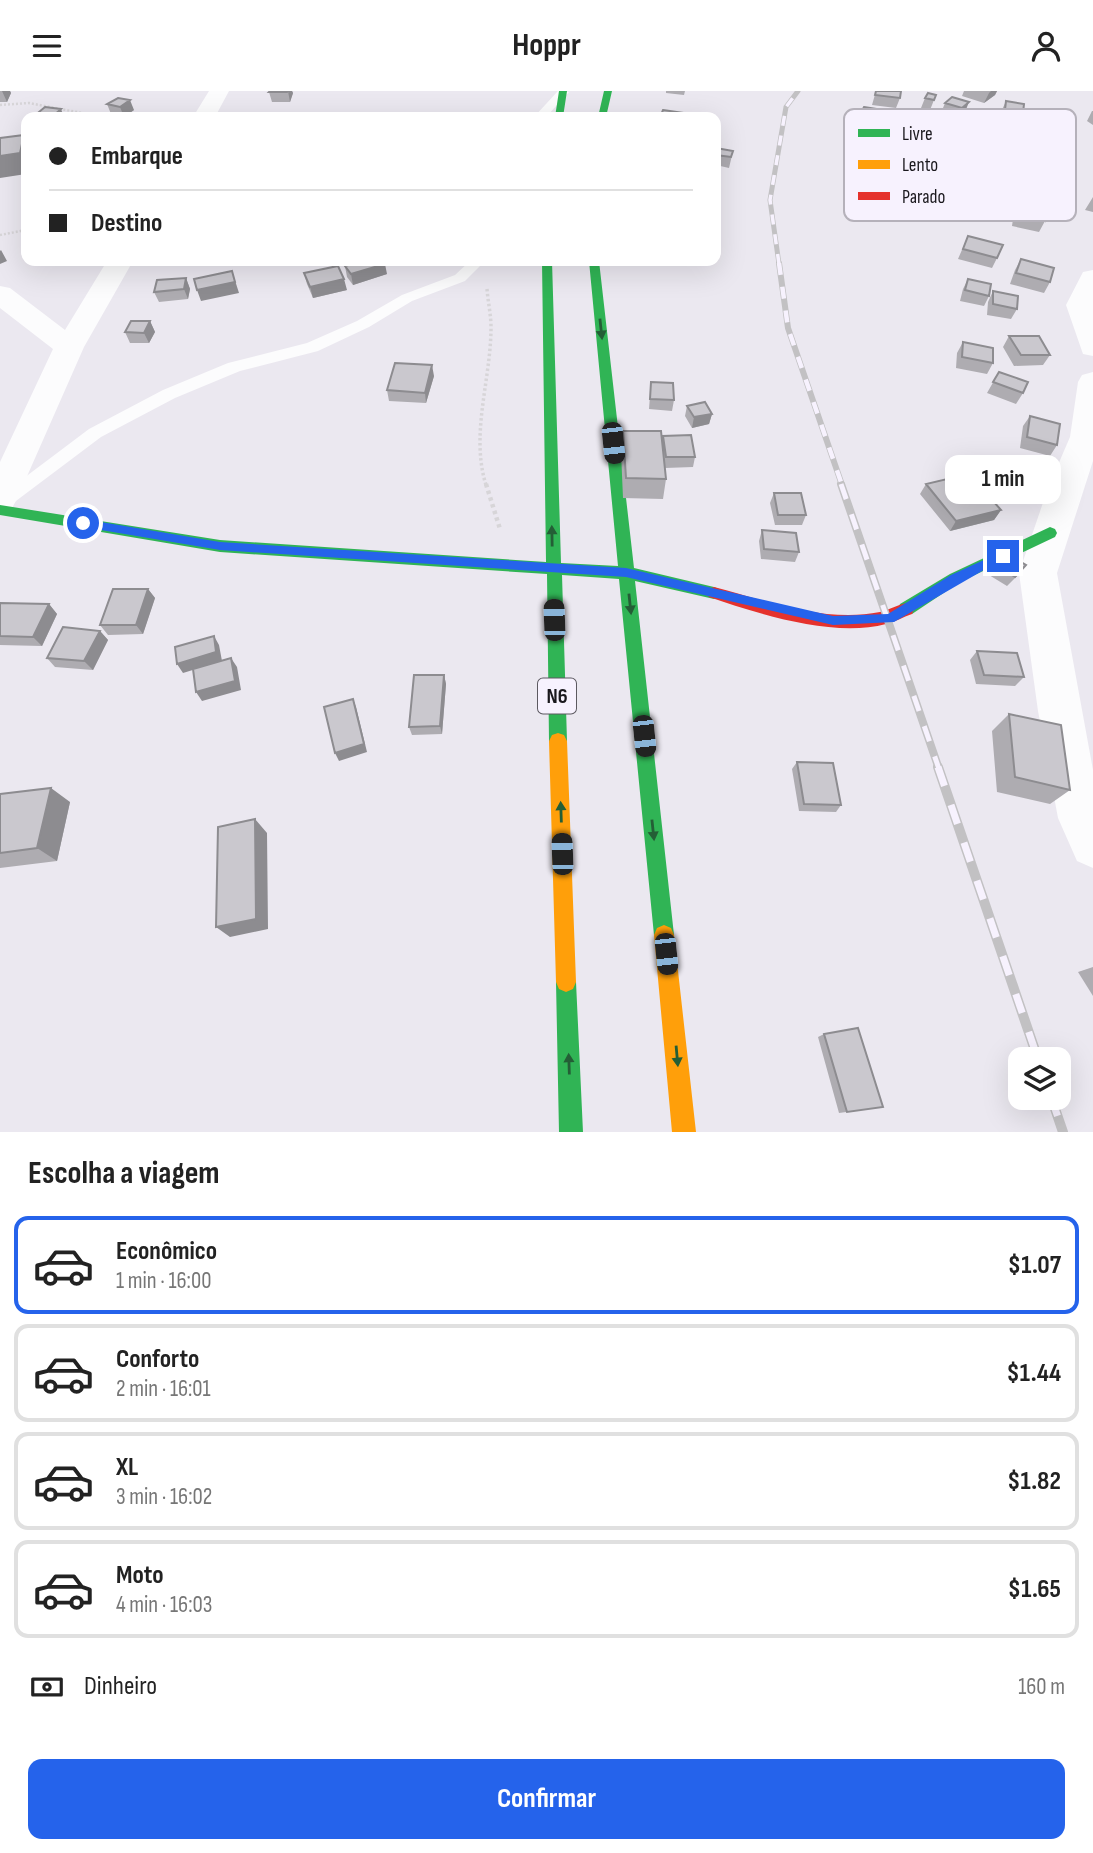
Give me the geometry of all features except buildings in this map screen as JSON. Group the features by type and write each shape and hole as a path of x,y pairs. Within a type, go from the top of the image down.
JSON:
{"main road":[{"path":"560,112 563,91"},
{"path":"603,112 608,91"},
{"name":"N6","path":"547,266 552,568 571,1132"},
{"path":"595,266 684,1132"},
{"path":"0,508 220,546 626,572 833,621 890,619 955,579 1051,533"}],"street":[{"path":"207,112 219,91"},
{"path":"0,499 69,347 117,266"},
{"path":"1093,278 1080,305 1093,347"},
{"path":"0,294 69,347"},
{"path":"1093,382 1086,437 1038,573 1059,711 1081,818 1093,845"}],"lane":[{"path":"544,112 563,91"},
{"path":"0,508 96,433 169,394 234,367 312,347 407,297 460,278 473,266"}],"path":[{"path":"0,105 29,103 77,112"},
{"path":"0,235 21,231"},
{"path":"485,278 491,328 482,398 481,469 512,566"}],"railway":[{"path":"779,264 770,200 786,107 798,91"},
{"path":"779,263 788,328 842,485"},
{"path":"841,484 939,769"},
{"path":"938,767 1034,1047"},
{"path":"1055,1110 1063,1132"}],"traffic: fast":[{"path":"560,112 563,91"},
{"path":"603,112 608,91"},
{"path":"547,266 558,741"},
{"path":"595,266 664,935"},
{"path":"0,510 220,546 627,573 714,593"},
{"path":"906,609 955,578 1050,533"},
{"path":"566,982 571,1132"}],"traffic: slow":[{"path":"558,741 566,982"},
{"path":"664,935 684,1132"}],"traffic: jam":[{"path":"714,593 785,612 838,621 886,618 906,609"}],"route":[{"path":"83,523 220,546 626,572 833,621 890,619 955,579 1003,556"}]}
